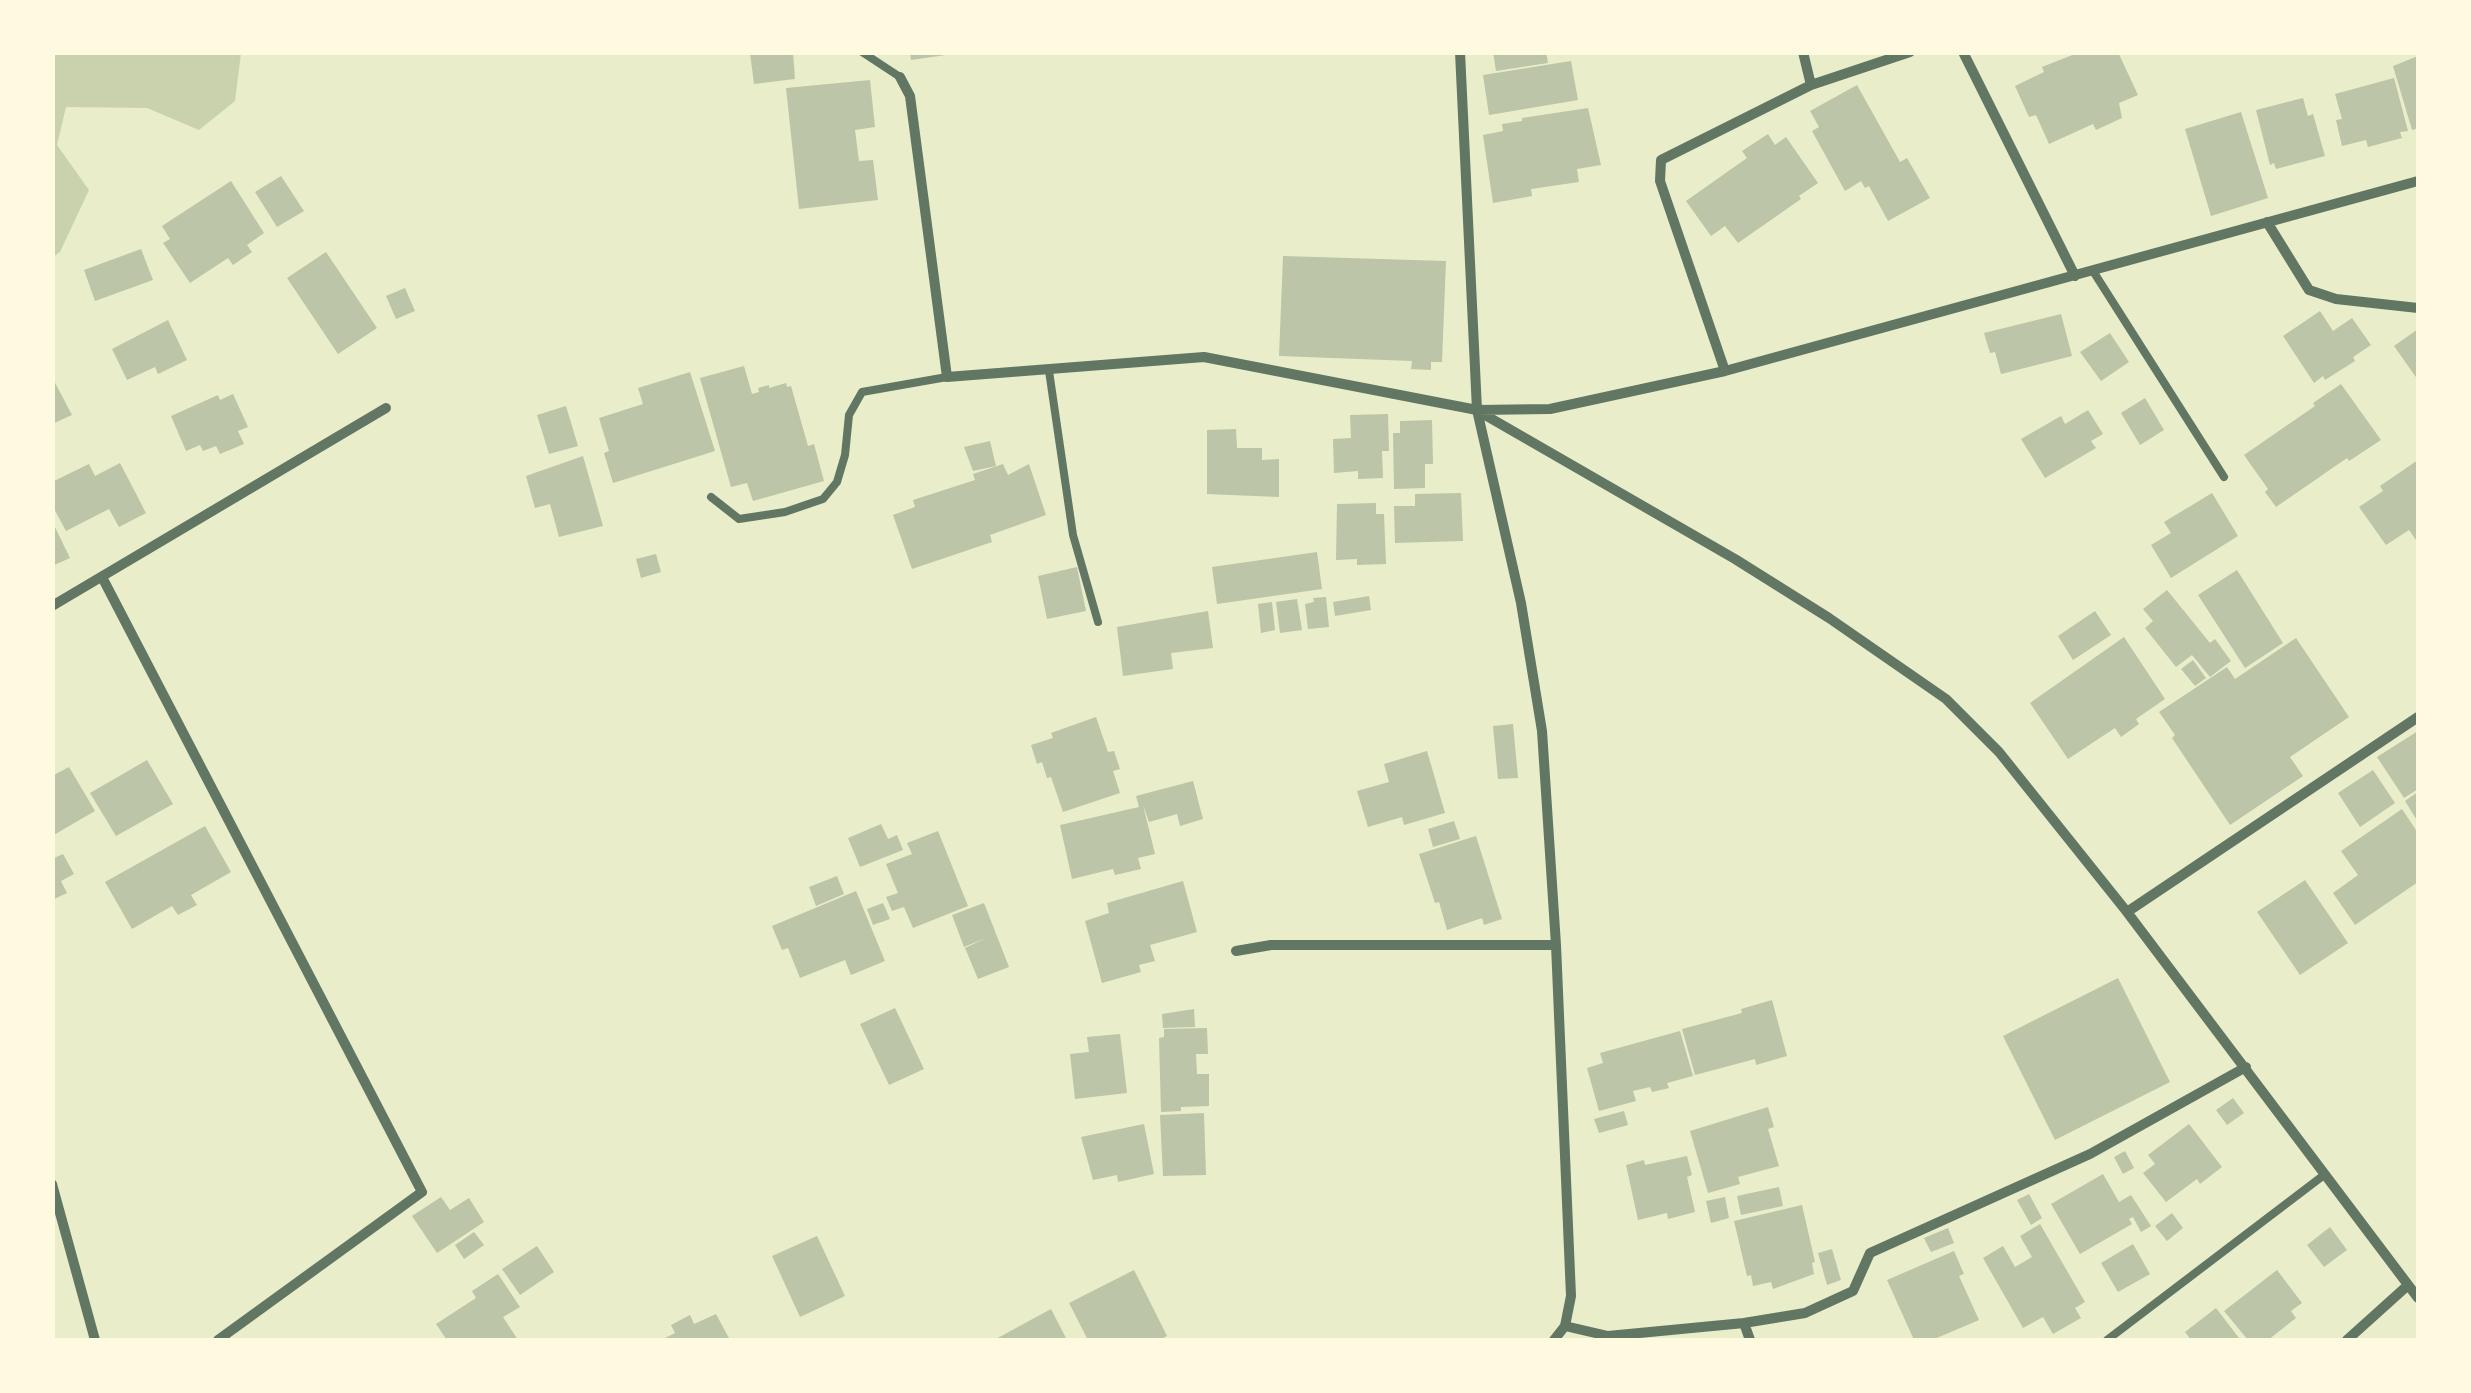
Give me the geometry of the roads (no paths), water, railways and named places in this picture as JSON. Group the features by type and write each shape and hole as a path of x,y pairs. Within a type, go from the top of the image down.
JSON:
{"street":[{"path":"1460,52 1478,410 1521,603 1542,731 1556,945 1570,1296 1564,1326 1554,1340"},
{"path":"1804,52 1810,85"},
{"path":"1725,370 1660,182 1661,160 1810,85 1910,52"},
{"path":"1964,52 2074,276"},
{"path":"900,77 910,96 947,377 1204,358 1478,410 1550,410 1725,370 2418,181"},
{"path":"2267,222 2309,290 2336,299 2418,308"},
{"path":"52,606 386,408"},
{"path":"1478,410 1735,559 1946,699 2000,752 2127,912 2418,1298"},
{"path":"102,577 422,1192 218,1340"},
{"path":"2127,912 2418,716"},
{"path":"1236,951 1270,945 1556,945"},
{"path":"1564,1326 1608,1336 1806,1313 1853,1291 1870,1253 2090,1154 2246,1068"},
{"path":"52,1184 95,1340"},
{"path":"2346,1340 2407,1286"},
{"path":"1744,1322 1750,1340"}],"lane":[{"path":"862,52 900,77"},
{"path":"2093,271 2224,477"},
{"path":"1049,371 1074,536 1098,622"},
{"path":"712,497 739,519 785,512 823,498 837,482 846,455 850,415 862,392 947,377"},
{"path":"2107,1340 2324,1176"}]}
